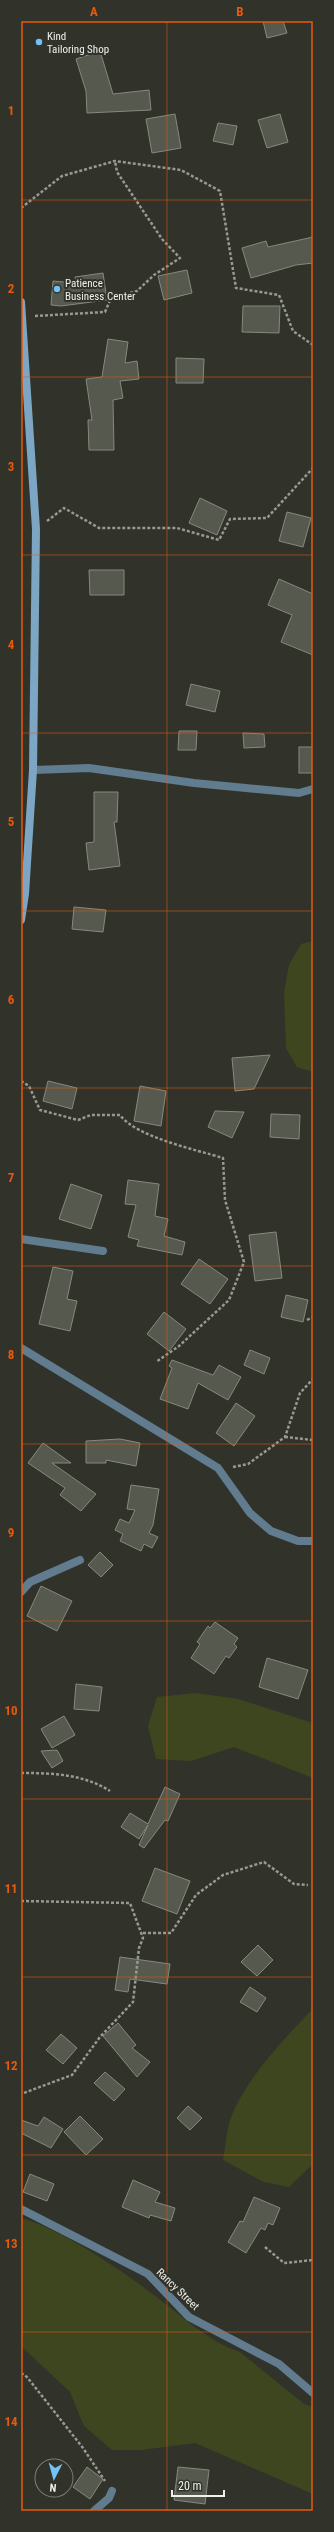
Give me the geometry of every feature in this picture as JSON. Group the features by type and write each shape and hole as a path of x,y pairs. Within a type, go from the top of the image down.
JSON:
{"street":[{"path":"21,302 24,317 36,529 33,770 25,894 21,920"},
{"path":"33,770 89,768 194,784 300,793 313,789"},
{"path":"21,1239 103,1252"},
{"path":"21,1348 218,1468 250,1513 271,1531 298,1541 313,1541"},
{"path":"21,1592 30,1582 80,1560"},
{"name":"Rancy Street","path":"21,2208 148,2274 189,2317 279,2364 313,2394"},
{"path":"94,2511 109,2498 112,2491"}],"path":[{"path":"21,208 62,176 115,161 181,170 220,191 236,288 279,295 293,331 313,344"},
{"path":"24,317 105,312 111,298 137,291 154,275 180,258 162,239 117,172 115,161"},
{"path":"36,529 64,508 99,528 176,528 219,540 230,519 267,518 313,468"},
{"path":"21,1081 29,1086 40,1110 78,1120 91,1115 120,1115 126,1123 156,1136 223,1158 225,1200 244,1262 229,1300 179,1346 156,1362"},
{"path":"307,1320 313,1317"},
{"path":"218,1468 248,1464 285,1437 300,1393 313,1379"},
{"path":"285,1437 313,1440"},
{"path":"21,1773 64,1775 95,1781 110,1791"},
{"path":"143,1933 171,1933 196,1895 223,1875 264,1862 294,1884 308,1885"},
{"path":"21,1901 130,1904 143,1933 143,1938 139,1948 133,2002 100,2037 72,2075 21,2094"},
{"path":"265,2247 284,2263 313,2260"},
{"path":"21,2374 27,2377 83,2448 112,2491"}],"green space":[{"path":"313,941 313,1072 297,1067 286,1048 284,992 289,965 301,944"},
{"path":"195,1693 238,1699 313,1723 313,1778 234,1747 191,1761 156,1759 148,1726 157,1697"},
{"path":"313,2009 313,2164 289,2187 264,2182 223,2160 229,2124 235,2109 253,2078 277,2047"},
{"path":"21,2218 37,2223 54,2231 92,2252 145,2288 208,2336 229,2348 240,2352 304,2404 313,2407 313,2494 195,2443 141,2450 112,2450 84,2426 70,2392 21,2346"}],"building":[{"path":"263,21 283,21 287,33 267,38"},
{"path":"100,51 113,94 149,90 151,110 87,113 86,91 76,59"},
{"path":"175,114 181,148 152,153 146,119"},
{"path":"280,114 288,142 267,148 258,120"},
{"path":"218,123 237,126 233,145 213,141"},
{"path":"313,237 313,263 296,265 251,278 242,248 266,241 268,247"},
{"path":"187,270 192,293 164,300 158,276"},
{"path":"103,273 107,300 61,306 51,305 53,281 76,283 75,277"},
{"path":"243,306 280,306 279,333 242,332"},
{"path":"108,339 128,342 125,363 137,361 139,379 120,381 123,398 113,400 114,450 89,450 88,420 92,420 86,379 102,377"},
{"path":"176,358 204,359 203,383 176,383"},
{"path":"200,498 227,511 217,535 189,523"},
{"path":"287,512 311,518 303,547 279,541"},
{"path":"89,570 124,570 124,595 90,595"},
{"path":"279,579 313,594 313,655 281,642 292,615 268,605"},
{"path":"191,684 220,691 215,712 186,705"},
{"path":"179,731 197,731 196,750 178,750"},
{"path":"243,733 264,734 265,747 244,748"},
{"path":"299,747 313,747 313,773 299,773"},
{"path":"94,792 118,792 117,822 114,822 120,866 89,870 86,843 94,842"},
{"path":"74,907 106,910 103,932 72,929"},
{"path":"270,1055 254,1089 235,1091 232,1058"},
{"path":"48,1081 77,1088 72,1109 43,1101"},
{"path":"140,1086 166,1091 161,1126 134,1121"},
{"path":"215,1111 244,1112 232,1138 208,1127"},
{"path":"271,1114 300,1115 299,1139 270,1137"},
{"path":"128,1180 159,1184 155,1216 168,1219 164,1236 185,1242 182,1255 137,1246 139,1240 128,1237 136,1205 125,1204"},
{"path":"71,1184 102,1195 91,1229 59,1219"},
{"path":"276,1232 282,1278 255,1281 249,1235"},
{"path":"199,1259 228,1279 210,1304 181,1284"},
{"path":"53,1267 73,1271 67,1299 77,1301 70,1331 39,1324"},
{"path":"286,1295 308,1300 303,1322 281,1317"},
{"path":"164,1312 186,1329 169,1351 147,1334"},
{"path":"250,1350 270,1358 264,1374 244,1365"},
{"path":"172,1360 213,1375 219,1365 241,1377 228,1400 198,1383 188,1409 160,1399 172,1368 169,1366"},
{"path":"236,1403 255,1416 234,1446 216,1433"},
{"path":"120,1439 140,1443 136,1466 106,1460 106,1463 86,1463 86,1441"},
{"path":"43,1443 71,1463 52,1463 96,1494 81,1511 60,1495 65,1488 28,1463"},
{"path":"131,1485 159,1489 153,1525 149,1533 158,1537 152,1548 144,1544 141,1551 120,1541 123,1534 115,1530 120,1519 129,1523 135,1510 127,1509"},
{"path":"100,1552 113,1565 101,1577 88,1565"},
{"path":"41,1586 72,1601 57,1631 27,1616"},
{"path":"215,1622 238,1638 234,1644 237,1647 229,1658 226,1656 214,1674 191,1658 200,1644 197,1642 208,1626 210,1628"},
{"path":"267,1658 308,1670 298,1699 259,1687"},
{"path":"76,1684 102,1687 99,1711 74,1709"},
{"path":"64,1716 75,1735 52,1748 41,1729"},
{"path":"57,1750 63,1761 52,1768 41,1751"},
{"path":"165,1787 180,1794 168,1821 165,1820 144,1848 139,1845 148,1825 139,1839 121,1827 130,1813 148,1824"},
{"path":"155,1868 190,1881 177,1914 142,1901"},
{"path":"258,1945 273,1960 257,1976 241,1962"},
{"path":"120,1957 170,1964 167,1984 130,1979 128,1992 115,1990"},
{"path":"250,1987 266,1998 257,2012 240,2002"},
{"path":"118,2023 136,2045 132,2048 150,2062 137,2077 103,2036"},
{"path":"61,2034 77,2048 63,2064 46,2050"},
{"path":"105,2072 125,2089 114,2101 94,2083"},
{"path":"188,2106 202,2118 190,2130 177,2118"},
{"path":"80,2116 103,2139 86,2155 64,2132"},
{"path":"44,2117 63,2129 51,2148 21,2133 21,2120 38,2126"},
{"path":"30,2174 54,2184 47,2201 23,2192"},
{"path":"133,2180 160,2192 155,2202 175,2208 171,2221 150,2215 149,2218 122,2207"},
{"path":"254,2197 280,2208 273,2225 268,2223 265,2230 261,2228 246,2253 228,2242 240,2221 243,2222"},
{"path":"87,2467 103,2479 90,2499 74,2488"},
{"path":"178,2467 209,2470 205,2504 174,2500"}],"place":[{"name":"Kind Tailoring Shop","path":"39,42"},
{"name":"Patience Business Center","path":"57,289"}]}
